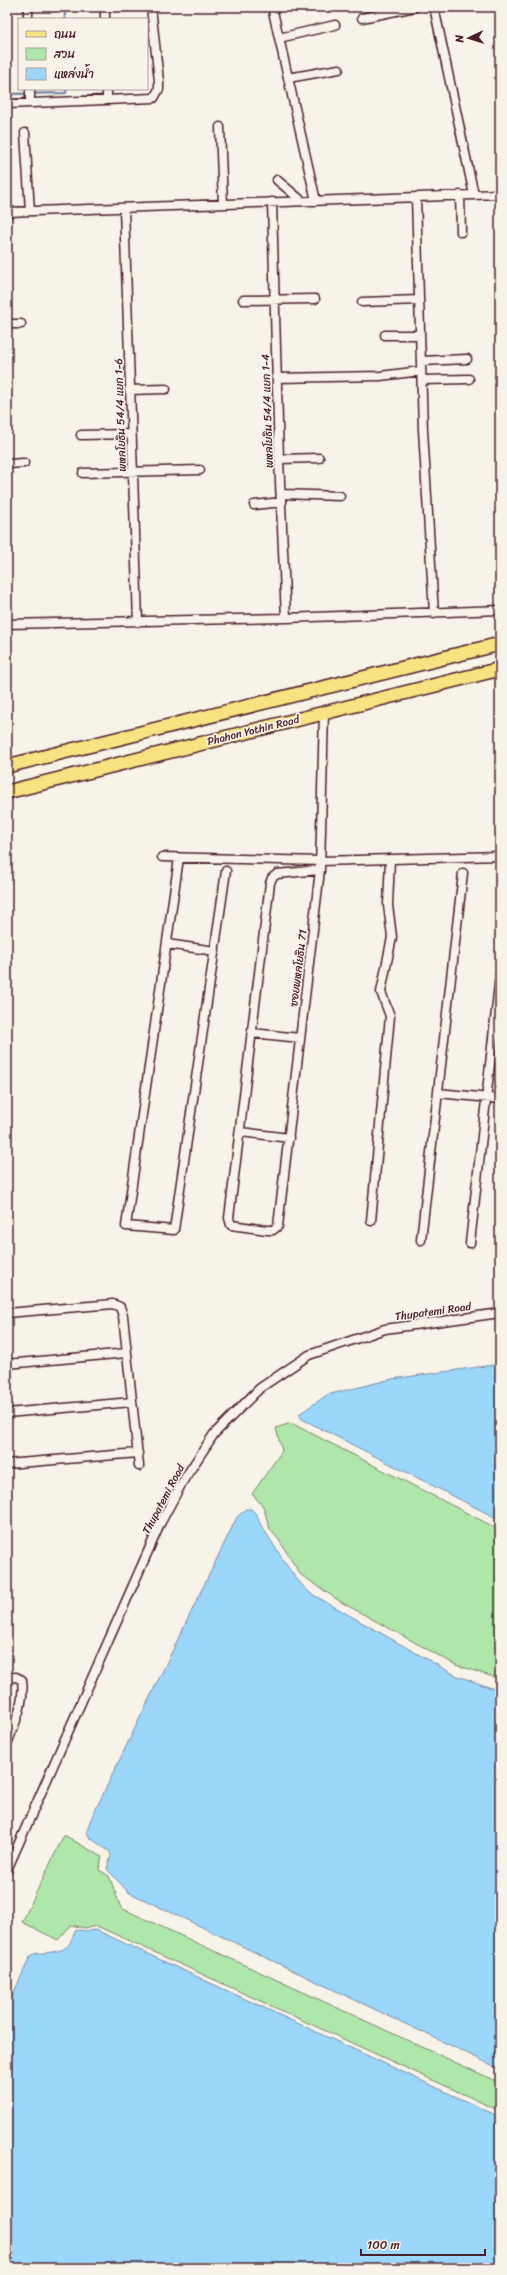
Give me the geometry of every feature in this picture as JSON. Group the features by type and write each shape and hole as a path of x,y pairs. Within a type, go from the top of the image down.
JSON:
{"main road":[{"path":"7,766 500,644"},
{"name":"Phahon Yothin Road","path":"7,792 500,669"}],"street":[{"path":"28,7 28,18"},
{"path":"105,7 105,18"},
{"path":"7,104 30,95 107,100 154,98 159,89 159,81 151,7"},
{"path":"272,7 316,201"},
{"path":"362,18 415,7"},
{"path":"434,7 474,195"},
{"path":"278,38 335,25"},
{"path":"288,78 339,69"},
{"path":"106,90 107,100"},
{"path":"220,128 223,204"},
{"path":"26,132 30,211"},
{"path":"277,180 302,201"},
{"path":"7,212 500,194"},
{"path":"460,195 461,232"},
{"path":"416,197 421,361 434,614"},
{"name":"พหลโยธิน 54/4 แยก 1-4","path":"272,202 279,459 282,498 286,618"},
{"name":"พหลโยธิน 54/4 แยก 1-6","path":"124,208 130,434 133,472 138,622"},
{"path":"243,300 315,299"},
{"path":"362,302 419,300"},
{"path":"7,324 21,324"},
{"path":"385,334 420,335"},
{"path":"421,361 467,359"},
{"path":"277,378 399,375 422,371"},
{"path":"422,380 469,379"},
{"path":"129,390 166,388"},
{"path":"81,435 130,434"},
{"path":"279,459 319,458"},
{"path":"7,464 24,463"},
{"path":"83,473 200,470"},
{"path":"254,505 282,498 340,496"},
{"path":"7,624 434,614 500,610"},
{"name":"ซอยพหลโยธิน 71","path":"241,1132 230,1223 273,1230 278,1226 321,865 324,712"},
{"path":"288,1138 241,1132 272,878 277,874 321,865 390,859 500,856"},
{"path":"162,857 321,865"},
{"path":"180,858 126,1226 174,1230 226,871"},
{"path":"371,1221 390,1016 380,992 392,937 388,905 390,859"},
{"path":"421,1240 463,873"},
{"path":"167,944 215,951"},
{"path":"470,1243 500,975"},
{"path":"252,1033 300,1038"},
{"path":"438,1093 500,1099"},
{"path":"7,1313 117,1305 121,1309 139,1466"},
{"name":"Thupatemi Road","path":"7,1870 160,1522 183,1480 214,1434 260,1388 310,1355 385,1329 500,1312"},
{"path":"7,1364 127,1353"},
{"path":"7,1413 132,1402"},
{"path":"7,1464 138,1453"},
{"path":"7,1678 16,1677 22,1680 23,1689 21,1706 7,1744"}],"green space":[{"path":"291,1423 500,1530 500,1679 456,1665 341,1602 300,1574 279,1540 270,1529 263,1506 252,1494 282,1451 276,1428"},
{"path":"64,1835 102,1857 99,1870 109,1876 121,1908 500,2083 500,2111 97,1926 85,1928 71,1925 58,1940 22,1922"}],"water":[{"path":"500,1364 500,1520 302,1419 299,1414 327,1395 392,1379"},
{"path":"246,1509 251,1509 255,1513 262,1527 290,1570 310,1593 455,1675 500,1691 500,2069 128,1892 107,1869 111,1856 110,1852 89,1837 87,1831 91,1819 237,1517"},
{"path":"76,1929 86,1931 96,1930 500,2117 500,2268 7,2268 7,2007 31,1955 57,1951 67,1947"}],"waterway":[{"path":"65,7 65,18"},
{"path":"7,94 66,93 66,90"}]}
